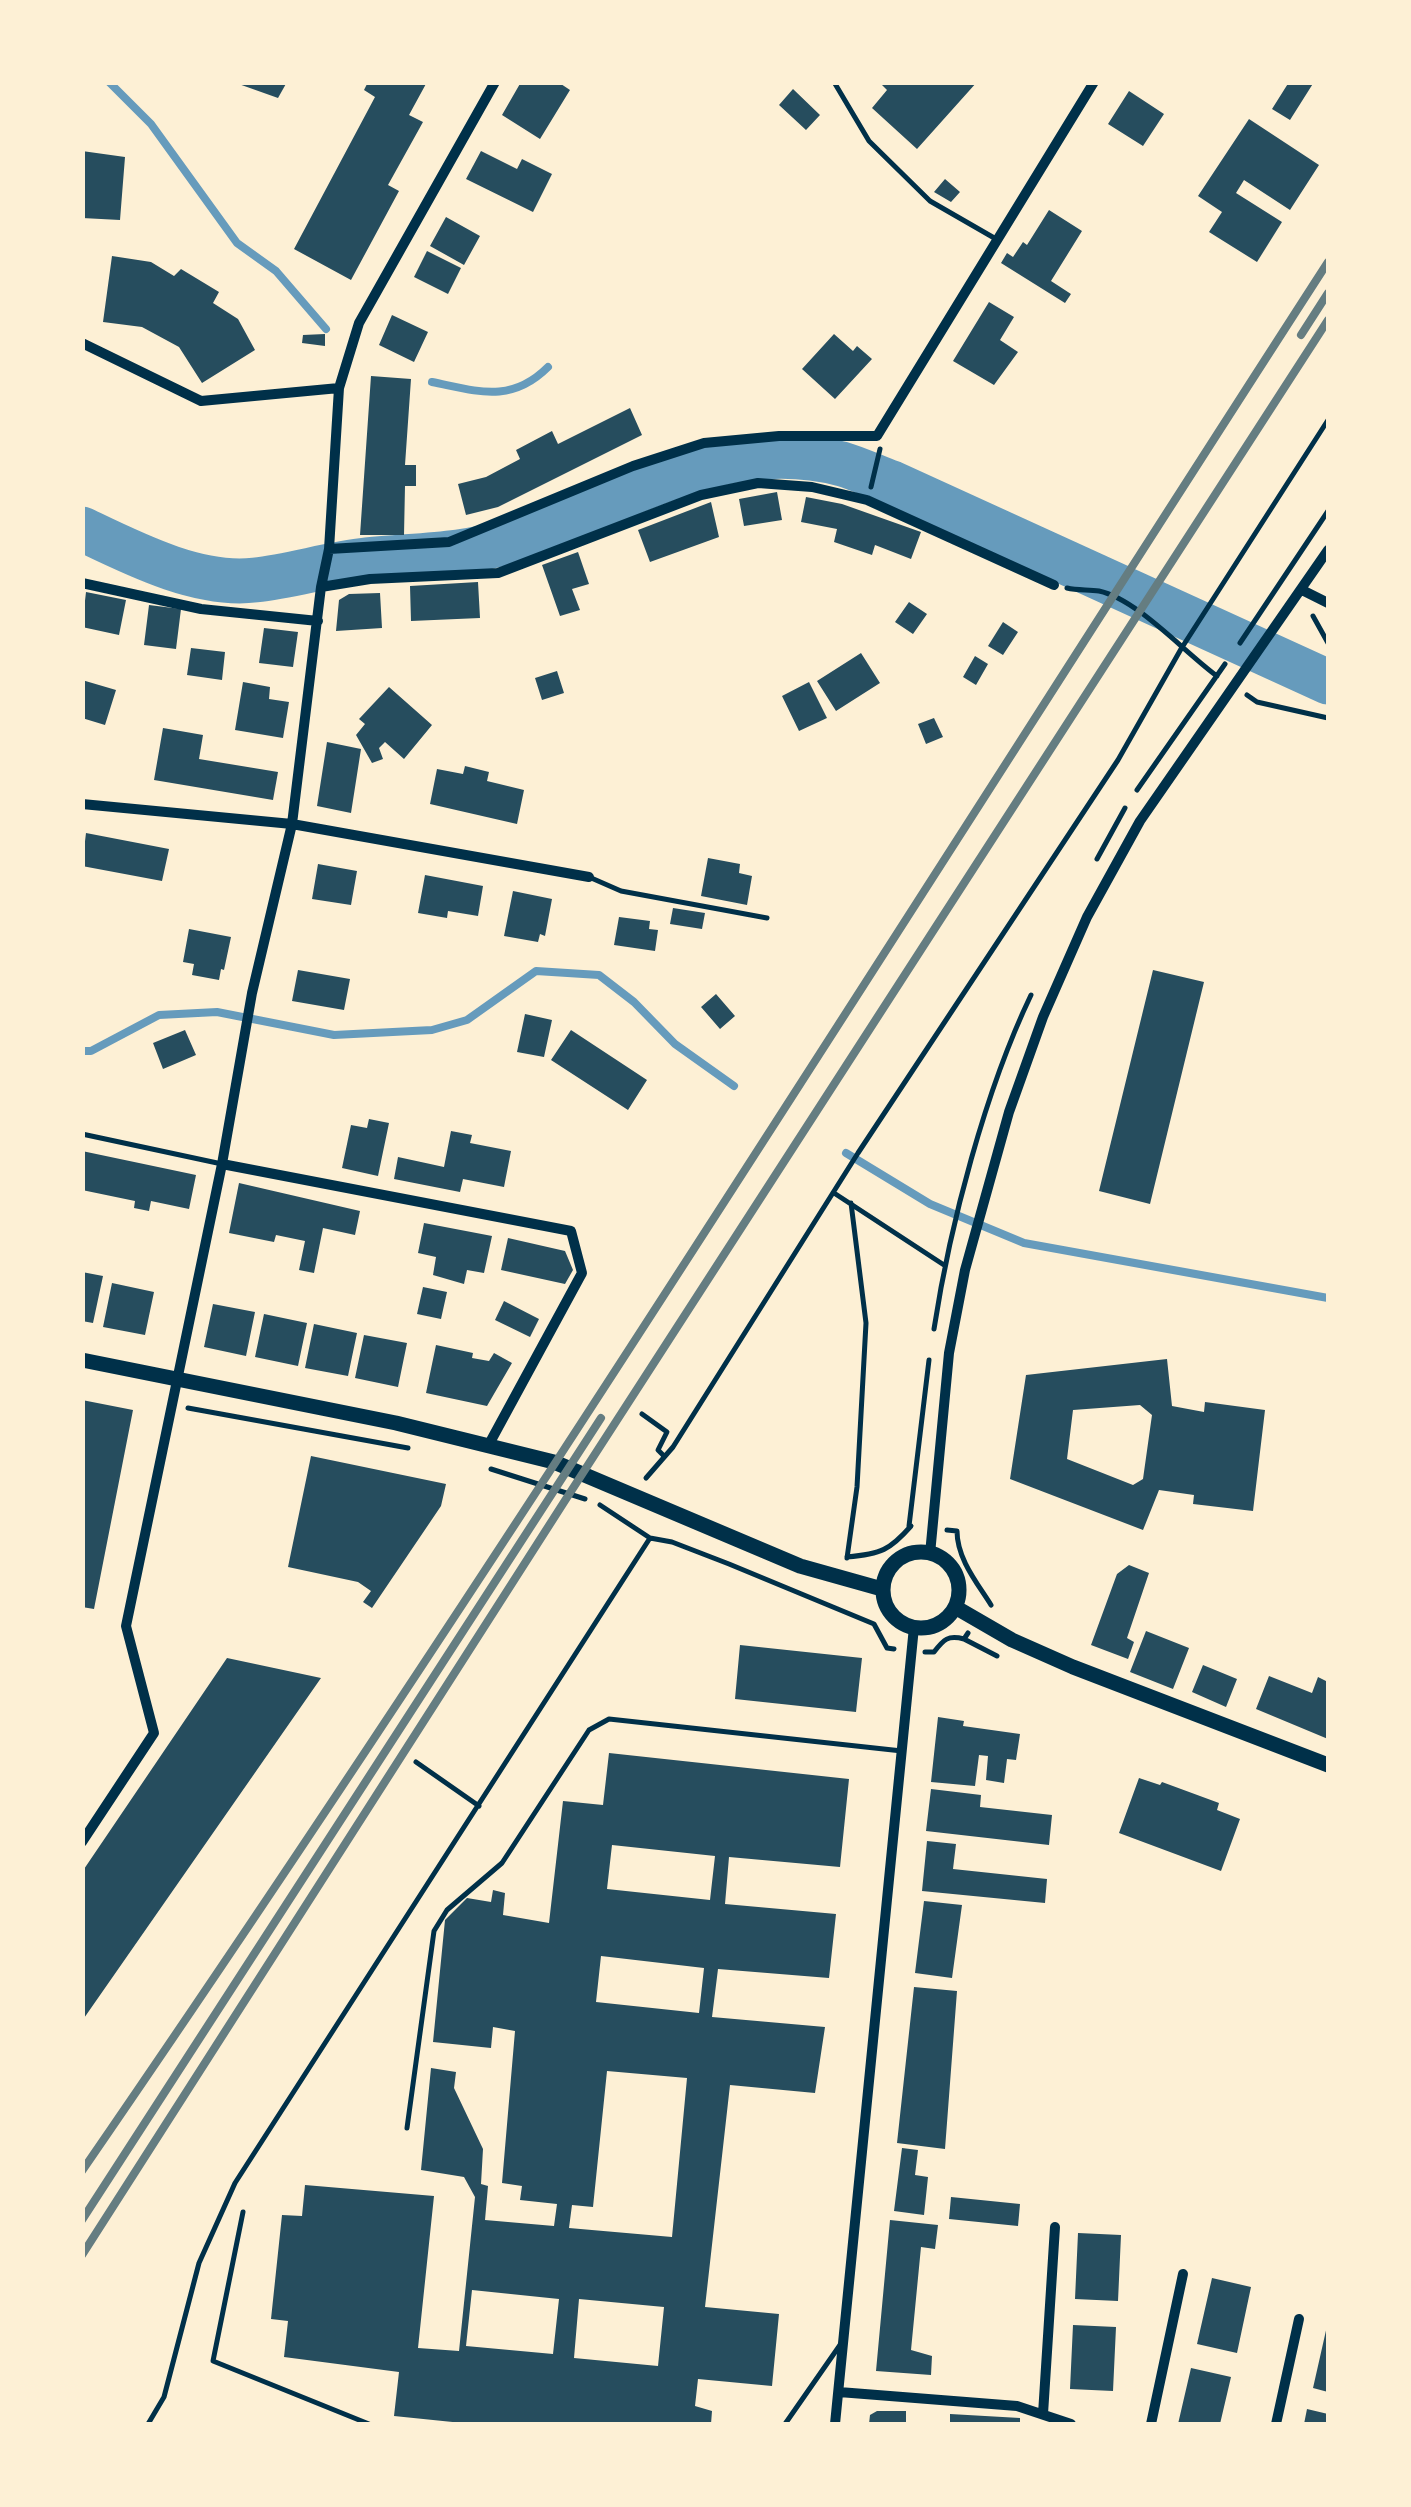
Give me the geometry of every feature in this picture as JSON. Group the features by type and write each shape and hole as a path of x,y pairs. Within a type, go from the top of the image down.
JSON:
{"main road":[{"path":"82,1360 396,1423 554,1462 800,1566 882,1589"},
{"path":"930,1554 941,1558 956,1576 959,1586 955,1608 939,1624 914,1628 893,1616 882,1589 892,1565 904,1556 930,1554"},
{"path":"955,1608 1073,1667 1328,1766"}],"street":[{"path":"82,1842 154,1734 126,1626 222,1164 252,993 292,824 329,549 339,388 358,322 495,82"},
{"path":"329,549 449,542 633,466 704,444 792,436 877,436 1094,82"},
{"path":"82,342 201,401 339,388"},
{"path":"321,587 370,579 498,573 702,495 758,483 812,487 868,500 1054,585"},
{"path":"930,1554 949,1353 964,1270 1009,1112 1038,1033 1087,916 1140,821 1328,550"},
{"path":"82,583 200,609 318,621"},
{"path":"1302,590 1328,603"},
{"path":"82,804 292,824 589,877"},
{"path":"222,1164 571,1230 582,1272 488,1446"},
{"path":"835,2424 914,1628"},
{"path":"1043,2414 1055,2227"},
{"path":"1151,2424 1183,2274"},
{"path":"1276,2424 1299,2318"},
{"path":"839,2392 1018,2406 1071,2424"}],"lane":[{"path":"834,82 869,140 930,201 999,240"},
{"path":"589,877 621,891 767,918"},
{"path":"82,1134 222,1164"},
{"path":"408,2128 434,1930 447,1910 502,1864 589,1730 610,1719 902,1751"},
{"path":"243,2212 213,2361 369,2424"},
{"path":"785,2424 842,2342"}],"path":[{"path":"646,1478 674,1447 858,1153 1118,760 1182,649 1328,420"},
{"path":"870,493 879,459"},
{"path":"1259,614 1328,510"},
{"path":"1054,585 1082,592 1100,591 1152,618 1182,649 1235,688"},
{"path":"1216,676 1226,662"},
{"path":"1257,702 1328,718"},
{"path":"834,1193 944,1265 964,1270"},
{"path":"953,1234 962,1203"},
{"path":"479,1465 598,1503 650,1538 672,1542 874,1624 887,1648 934,1652 951,1636 964,1639 992,1604 980,1591 963,1558 957,1532 909,1526 890,1548 847,1557 856,1487 866,1324 850,1204"},
{"path":"173,1405 414,1450"},
{"path":"642,1414 667,1432 658,1450 664,1456"},
{"path":"148,2424 164,2397 199,2263 235,2183 650,1538"},
{"path":"416,1762 480,1807"}],"building":[{"path":"233,82 287,82 278,98"},
{"path":"368,82 427,82 409,115 423,122 388,185 399,191 351,280 294,249 375,97 364,90"},
{"path":"521,82 558,82 570,90 540,139 502,115"},
{"path":"879,82 977,82 917,149 872,108 887,90"},
{"path":"1289,82 1314,82 1290,120 1272,109"},
{"path":"793,89 820,115 806,130 779,105"},
{"path":"1129,91 1164,114 1143,146 1108,124"},
{"path":"1249,119 1319,165 1290,210 1244,180 1236,193 1282,222 1257,262 1209,232 1222,212 1198,196"},
{"path":"82,151 125,157 120,220 82,218"},
{"path":"481,151 517,169 522,159 552,174 533,212 466,179"},
{"path":"945,179 960,192 951,202 934,192"},
{"path":"1049,210 1082,231 1051,281 1071,294 1065,303 1001,263 1007,253 1013,257 1023,242 1027,245"},
{"path":"446,217 480,236 464,265 430,246"},
{"path":"427,251 461,268 448,294 414,277"},
{"path":"112,256 151,262 174,276 181,269 219,292 213,303 238,319 255,350 202,383 179,347 142,327 103,322"},
{"path":"989,302 1014,317 1000,340 1018,352 994,385 953,361"},
{"path":"392,315 428,332 414,362 379,345"},
{"path":"325,334 325,346 302,343 303,335"},
{"path":"834,334 853,351 857,346 872,359 835,399 802,369"},
{"path":"371,376 411,379 405,465 416,465 416,486 405,486 404,535 360,535"},
{"path":"630,408 642,435 498,507 466,515 458,484 486,477 520,459 516,450 552,431 558,444"},
{"path":"777,492 782,520 744,526 739,499"},
{"path":"806,497 842,504 921,532 911,559 875,545 872,555 834,542 837,529 801,522"},
{"path":"711,502 719,537 650,562 638,530"},
{"path":"578,552 589,584 572,589 580,610 560,616 542,565"},
{"path":"478,582 480,618 411,621 410,586"},
{"path":"86,592 126,600 119,635 82,627"},
{"path":"380,593 382,628 336,631 339,600 349,594"},
{"path":"909,602 927,614 913,634 895,622"},
{"path":"149,605 181,609 176,649 144,645"},
{"path":"1003,622 1018,632 1003,655 988,646"},
{"path":"264,628 298,632 293,667 259,663"},
{"path":"191,648 225,652 222,680 187,675"},
{"path":"861,653 880,683 836,711 817,681"},
{"path":"975,656 988,664 976,685 963,677"},
{"path":"557,671 564,693 542,700 535,678"},
{"path":"82,680 116,690 105,725 82,718"},
{"path":"243,682 270,687 269,699 289,702 283,738 235,730"},
{"path":"809,682 827,718 799,731 782,696"},
{"path":"389,687 432,725 404,759 385,742 379,748 383,759 372,763 356,735 365,724 359,719"},
{"path":"934,718 943,737 926,744 918,724"},
{"path":"163,728 203,735 199,759 278,772 273,800 154,780"},
{"path":"327,742 361,749 351,813 317,806"},
{"path":"465,766 489,772 487,781 524,790 517,824 430,804 437,769 463,774"},
{"path":"86,833 169,849 162,881 82,866"},
{"path":"708,858 740,864 739,873 752,876 747,905 701,896"},
{"path":"318,864 357,871 351,905 312,899"},
{"path":"425,875 483,886 478,916 448,911 447,918 418,913"},
{"path":"513,891 552,899 545,936 540,934 538,942 504,936"},
{"path":"673,908 705,913 702,929 670,924"},
{"path":"619,917 650,921 649,929 658,930 655,951 614,945"},
{"path":"189,929 231,937 219,980 192,975 194,964 183,962"},
{"path":"298,970 350,979 344,1010 292,1001"},
{"path":"1153,970 1204,982 1150,1204 1099,1191"},
{"path":"716,994 735,1016 720,1029 701,1007"},
{"path":"525,1014 552,1020 544,1057 517,1052"},
{"path":"185,1030 196,1055 163,1069 153,1043"},
{"path":"571,1030 647,1080 628,1110 551,1060"},
{"path":"369,1119 389,1123 378,1176 342,1168 351,1125 367,1128"},
{"path":"451,1131 472,1135 470,1143 511,1151 504,1187 463,1179 460,1192 394,1179 398,1157 444,1167"},
{"path":"82,1151 196,1175 189,1209 151,1201 149,1211 134,1208 135,1201 82,1190"},
{"path":"239,1183 360,1211 355,1235 323,1228 314,1273 299,1270 305,1241 276,1235 274,1242 229,1233"},
{"path":"424,1223 492,1236 484,1273 467,1270 464,1284 433,1275 436,1257 418,1253"},
{"path":"508,1238 565,1251 573,1270 565,1284 501,1270"},
{"path":"82,1272 103,1276 93,1323 82,1321"},
{"path":"112,1283 154,1292 145,1335 103,1327"},
{"path":"423,1287 447,1292 441,1319 417,1314"},
{"path":"504,1301 539,1319 530,1337 495,1320"},
{"path":"213,1304 255,1312 246,1356 204,1347"},
{"path":"264,1314 307,1323 298,1366 255,1357"},
{"path":"314,1324 357,1333 348,1376 305,1368"},
{"path":"364,1335 407,1343 398,1387 355,1378"},
{"path":"436,1345 473,1353 472,1358 489,1361 494,1353 512,1363 487,1406 426,1393"},
{"path":"1167,1359 1172,1406 1204,1412 1205,1402 1265,1410 1253,1511 1193,1504 1194,1495 1159,1490 1143,1530 1010,1479 1026,1375","holes":["1140,1405 1152,1415 1143,1479 1133,1485 1067,1459 1073,1410"]},
{"path":"82,1400 133,1410 94,1609 82,1607"},
{"path":"311,1456 446,1484 441,1506 372,1608 363,1602 371,1591 358,1582 288,1567"},
{"path":"1129,1565 1149,1573 1127,1638 1134,1642 1128,1659 1091,1645 1117,1574"},
{"path":"1146,1631 1189,1648 1173,1689 1130,1672"},
{"path":"740,1645 862,1658 856,1712 735,1699"},
{"path":"227,1658 321,1678 82,2021 82,1872"},
{"path":"1203,1665 1237,1679 1226,1707 1192,1692"},
{"path":"1269,1676 1312,1693 1318,1677 1328,1682 1328,1739 1256,1709"},
{"path":"938,1717 964,1721 963,1726 1020,1734 1016,1760 1007,1759 1004,1783 986,1780 988,1756 979,1755 975,1786 931,1782"},
{"path":"609,1753 849,1779 840,1867 729,1857 725,1904 836,1914 829,1978 718,1969 712,2017 825,2027 815,2093 730,2085 705,2307 779,2314 772,2386 698,2379 695,2406 712,2411 711,2424 472,2424 394,2416 399,2372 284,2357 288,2321 271,2319 282,2215 302,2216 305,2185 434,2196 418,2348 459,2351 475,2197 464,2177 421,2170 431,2068 456,2072 454,2088 483,2149 481,2184 488,2186 485,2220 554,2226 557,2204 520,2200 522,2186 502,2183 515,2031 493,2027 491,2048 433,2042 445,1920 467,1898 491,1902 493,1890 505,1893 503,1915 549,1923 563,1801 603,1805","holes":["612,1845 715,1856 710,1900 607,1889","601,1956 704,1968 699,2013 596,2002","607,2071 687,2078 672,2237 569,2228 572,2205 593,2207","472,2290 559,2299 553,2354 466,2346","579,2299 664,2307 658,2366 574,2358"]},
{"path":"1139,1778 1160,1785 1162,1782 1219,1803 1217,1810 1240,1819 1221,1871 1119,1833"},
{"path":"931,1789 981,1795 980,1807 1052,1815 1049,1845 926,1831"},
{"path":"927,1841 956,1844 953,1869 1047,1879 1045,1903 922,1891"},
{"path":"924,1901 962,1905 952,1978 915,1973"},
{"path":"914,1987 957,1991 945,2149 897,2143"},
{"path":"902,2148 918,2150 915,2175 928,2177 924,2215 894,2211"},
{"path":"951,2197 1020,2204 1018,2226 949,2219"},
{"path":"890,2220 938,2225 935,2249 921,2247 911,2350 932,2356 931,2375 876,2371"},
{"path":"1078,2233 1121,2235 1118,2301 1075,2299"},
{"path":"1212,2278 1251,2287 1237,2353 1197,2344"},
{"path":"1073,2325 1116,2327 1113,2391 1070,2389"},
{"path":"1328,2326 1328,2392 1313,2388"},
{"path":"1191,2368 1231,2377 1220,2424 1178,2424"},
{"path":"1307,2409 1328,2414 1328,2424 1304,2424"},
{"path":"877,2411 906,2411 906,2424 869,2424 870,2415"},
{"path":"950,2414 1020,2418 1020,2424 950,2424"}],"waterway":[{"path":"109,82 151,124 237,243 276,271 326,329"},
{"path":"432,382 493,392 521,386 548,367"},
{"path":"82,529 144,558 188,573 233,581 255,580 353,562 492,546 712,465 754,458 797,457 842,464 892,483 1328,682"},
{"path":"82,1051 91,1051 159,1015 217,1012 334,1035 432,1030 467,1020 536,971 599,975 634,1002 675,1044 734,1086"},
{"path":"846,1153 930,1204 1024,1243 1328,1298"}],"railway":[{"path":"82,2171 557,1460 1328,262"},
{"path":"1301,335 1328,293"},
{"path":"82,2255 1328,320"},
{"path":"82,2220 601,1418"}]}
